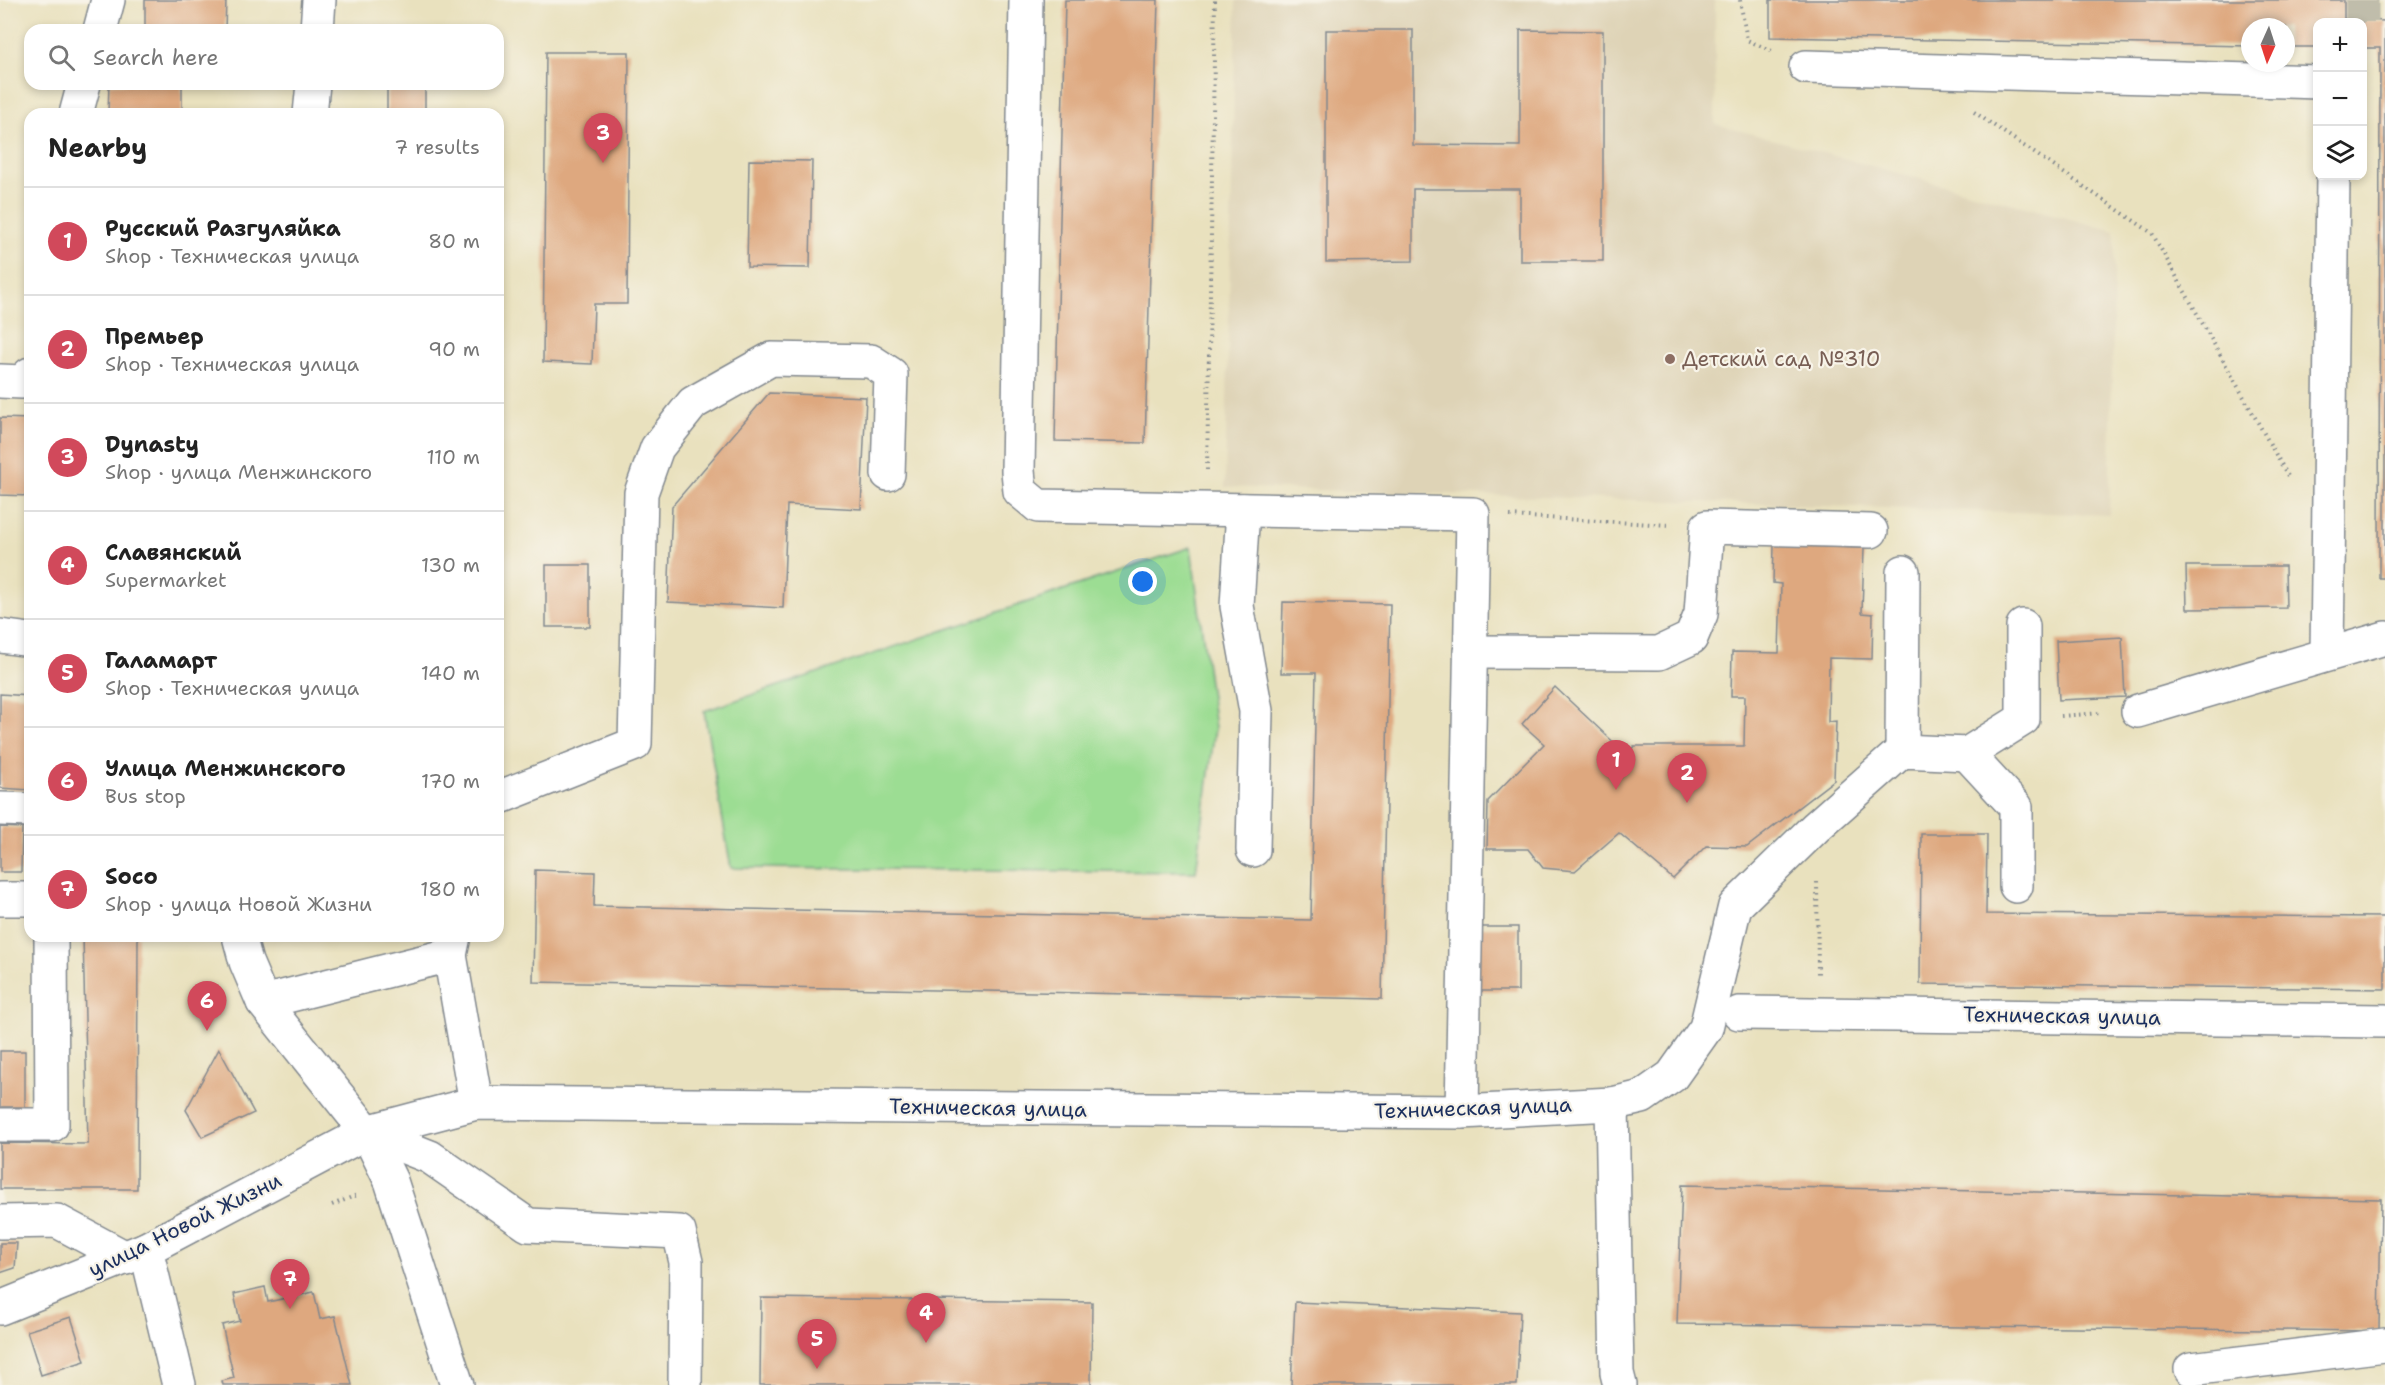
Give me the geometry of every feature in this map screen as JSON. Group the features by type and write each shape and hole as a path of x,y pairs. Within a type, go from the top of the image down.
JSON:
{"street":[{"path":"102,24 108,0"},
{"path":"317,24 319,0"},
{"path":"1026,0 1018,471 1020,491 1038,506 1473,514 1462,1112"},
{"path":"1806,67 2313,82"},
{"path":"78,108 82,90"},
{"path":"311,108 312,90"},
{"path":"2327,654 2333,180"},
{"path":"504,796 635,744 641,493 657,448 693,403 771,359 871,361 891,374 888,474"},
{"path":"0,381 22,382 24,380"},
{"path":"1243,510 1237,606 1256,711 1253,850"},
{"path":"1470,652 1659,653 1691,638 1701,614 1707,527 1871,531"},
{"path":"1903,572 1902,751 1967,754 2023,718 2023,626"},
{"path":"0,636 24,639"},
{"path":"2138,711 2385,638"},
{"name":"Техническая улица","path":"367,1132 476,1103 1462,1112 1612,1104 1642,1097 1672,1076 1706,1028 1735,906 1816,827 1902,751"},
{"path":"1967,754 2016,807 2016,886"},
{"path":"0,809 24,810"},
{"path":"0,898 24,899"},
{"path":"0,1125 52,1125 51,942"},
{"path":"241,942 246,962 263,1002 367,1132 390,1181 457,1385"},
{"path":"263,1002 452,946 476,1103"},
{"name":"Техническая улица","path":"1739,1013 2385,1021"},
{"path":"1612,1104 1617,1373 1620,1385"},
{"path":"367,1132 430,1157 528,1225 679,1232 686,1262 685,1385"},
{"name":"улица Новой Жизни","path":"0,1308 136,1253 367,1132"},
{"path":"0,1222 57,1221 136,1253 179,1385"},
{"path":"2191,1369 2385,1345"}],"path":[{"path":"1207,509 1215,0"},
{"path":"1740,0 1747,40 1806,67"},
{"path":"1971,110 2152,233 2290,480"},
{"path":"1473,514 1707,527"},
{"path":"2023,718 2138,711"},
{"path":"1816,827 1819,1013"}],"shaded area":[{"name":"Детский сад №310","path":"1236,0 1715,0 1715,124 2115,231 2109,515 1225,487"}],"green space":[{"path":"1191,547 1215,728 1196,872 731,868 704,711"}],"building":[{"path":"145,0 226,0 225,24 145,24"},
{"path":"1065,0 1158,0 1145,443 1055,441"},
{"path":"1770,0 2344,0 2344,18 2313,18 2313,47 2295,47 2295,18 2241,18 2241,46 1770,37"},
{"path":"2367,20 2385,21 2385,578 2379,578 2380,48 2367,48"},
{"path":"1326,30 1413,30 1413,145 1520,146 1520,30 1603,31 1603,261 1520,261 1520,189 1413,189 1413,261 1326,262"},
{"path":"546,52 629,52 627,304 594,304 592,364 543,362"},
{"path":"109,90 182,90 182,108 108,108"},
{"path":"387,90 425,90 425,108 387,108"},
{"path":"749,160 812,161 810,268 747,267"},
{"path":"769,393 866,397 861,509 787,505 783,608 668,602 672,506"},
{"path":"0,418 24,419 24,496 0,495"},
{"path":"1774,545 1864,548 1862,613 1873,614 1872,659 1829,658 1828,722 1836,721 1834,780 1747,847 1706,846 1673,879 1619,833 1575,871 1543,868 1528,849 1487,849 1488,801 1544,744 1522,724 1555,687 1627,755 1634,746 1744,746 1745,696 1731,696 1732,652 1779,653 1781,584 1773,583"},
{"path":"546,565 590,565 590,627 546,627"},
{"path":"2186,566 2285,566 2286,608 2187,609"},
{"path":"1283,602 1390,604 1382,999 533,982 535,870 595,872 594,906 1311,920 1316,673 1281,673"},
{"path":"2122,637 2125,697 2059,700 2056,641"},
{"path":"0,694 24,696 24,790 0,788"},
{"path":"0,827 22,828 21,872 0,872"},
{"path":"1921,834 1987,834 1986,914 2385,917 2385,989 1920,984"},
{"path":"1477,927 1518,927 1518,991 1477,991"},
{"path":"83,942 138,942 137,1189 0,1189 0,1143 88,1144"},
{"path":"219,1049 254,1113 202,1137 186,1110"},
{"path":"0,1051 25,1051 25,1107 0,1107"},
{"path":"1682,1185 2381,1199 2379,1331 1677,1324"},
{"path":"0,1243 17,1243 15,1268 0,1273"},
{"path":"265,1287 268,1302 314,1292 320,1319 335,1316 352,1385 223,1385 222,1381 234,1378 222,1325 240,1321 234,1294"},
{"path":"761,1298 1092,1302 1091,1385 760,1385"},
{"path":"1295,1302 1520,1312 1517,1385 1291,1385"},
{"path":"71,1317 85,1361 41,1375 27,1331"}],"tunnel":[{"path":"2362,0 2362,18"}],"place":[{"name":"Dynasty","path":"603,163"},
{"name":"Детский сад №310","path":"1670,359"},
{"name":"Русский Разгуляйка","path":"1616,790"},
{"name":"Премьер","path":"1687,803"},
{"name":"Улица Менжинского","path":"207,1031"},
{"name":"Soco","path":"290,1309"},
{"name":"Славянский","path":"926,1343"},
{"name":"Галамарт","path":"817,1369"}]}
